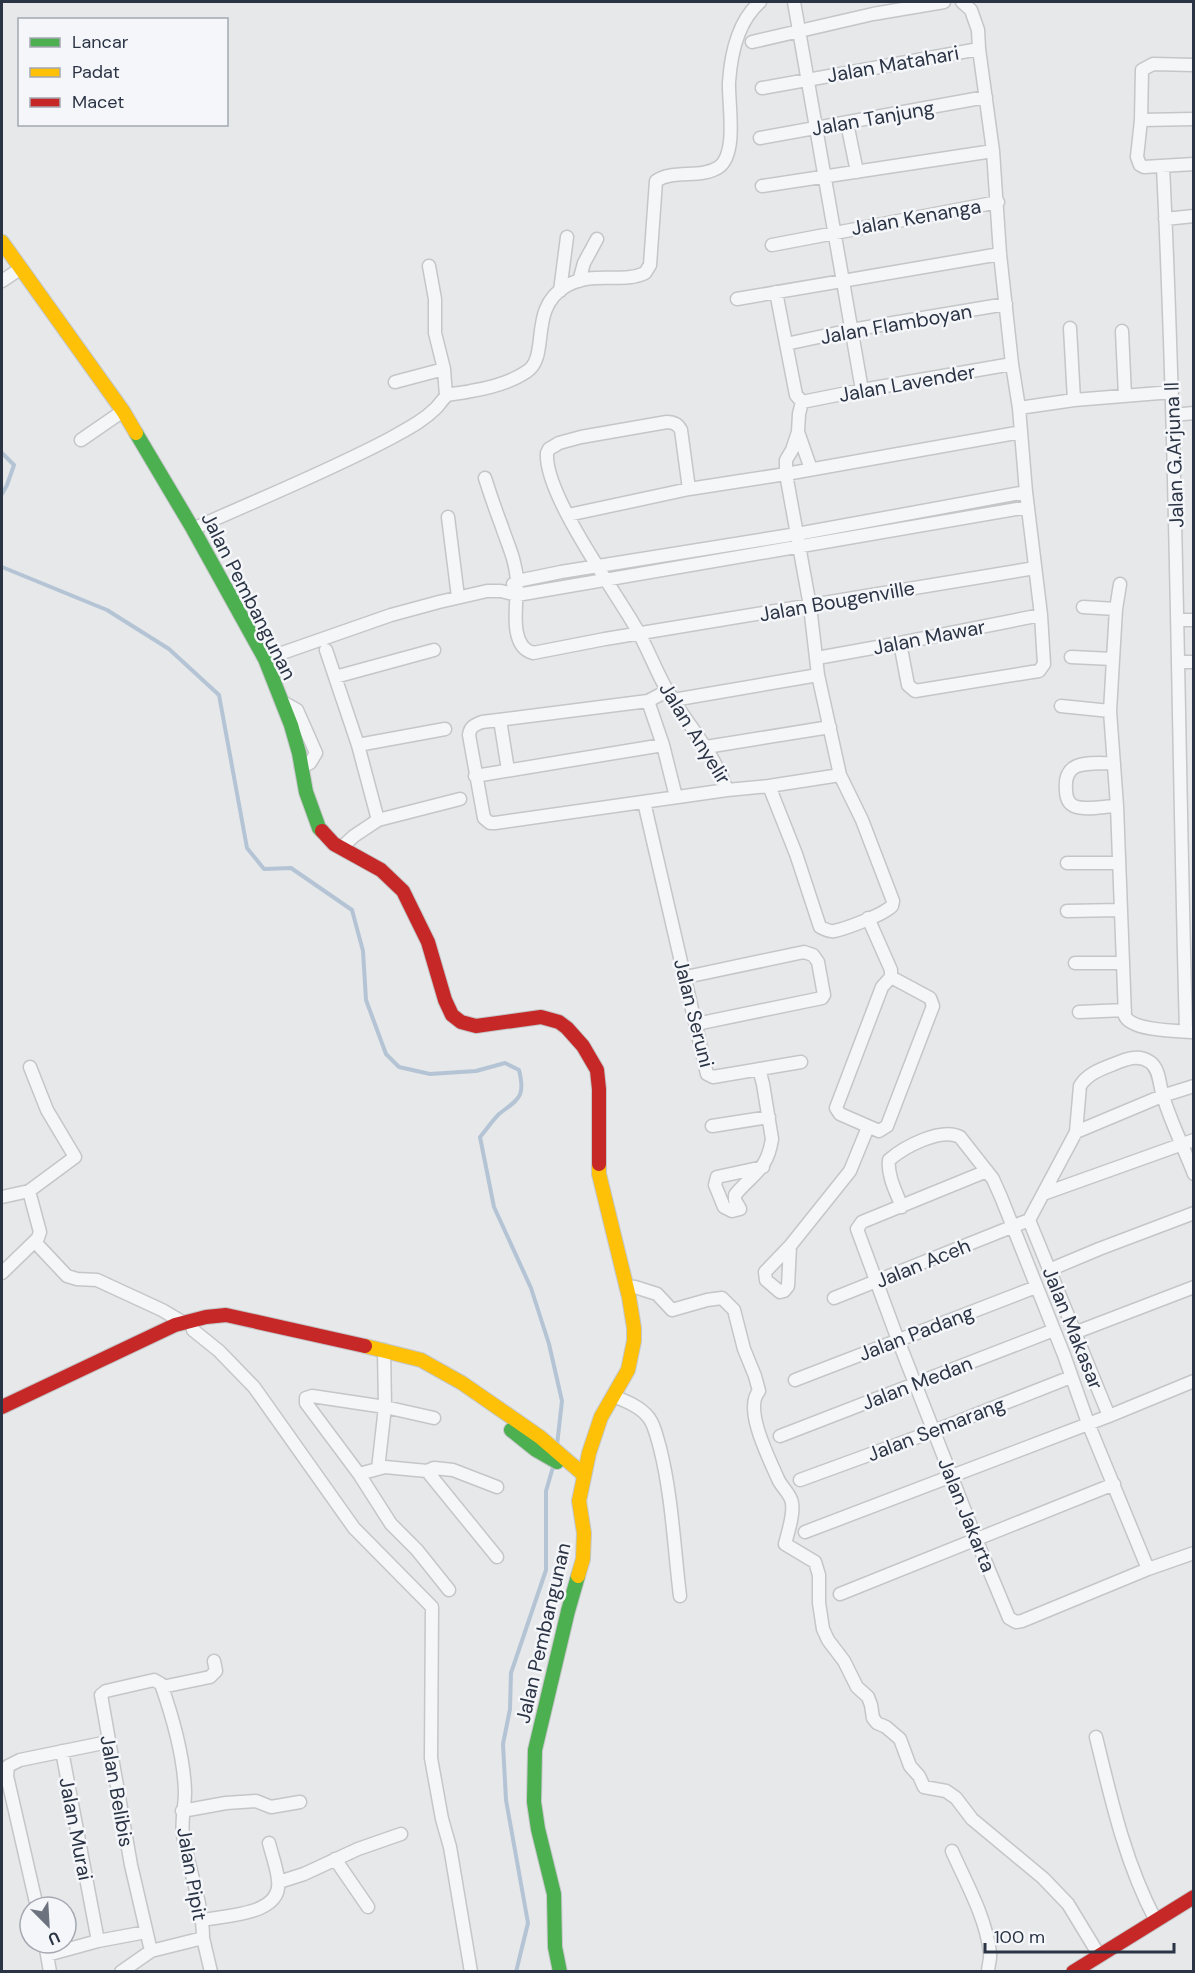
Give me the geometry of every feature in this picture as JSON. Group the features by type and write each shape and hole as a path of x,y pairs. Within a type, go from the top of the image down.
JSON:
{"main road":[{"name":"Jalan Pembangunan","path":"2,242 123,411 193,529 265,659 293,732 308,800 319,828 329,840 381,870 403,891 428,942 449,1011 456,1019 476,1026 528,1018 550,1019 567,1028 594,1063 599,1079 600,1174 632,1314 634,1341 627,1370 596,1426 583,1478 579,1501 584,1533 583,1559 535,1750 534,1802 538,1829 554,1894 555,1947 560,1971"},
{"path":"2,1417 176,1336 188,1327"},
{"path":"2,1407 156,1334 188,1327 249,1330 384,1355 449,1388 536,1450 551,1452 583,1478"},
{"path":"1073,1971 1194,1897"}],"street":[{"path":"193,529 375,447 429,415 446,396 496,385 527,372 537,361 544,314 553,297 560,291 579,281 595,277 635,277 645,273 650,265 656,181 666,177 711,170 720,166 726,159 730,143 729,85 732,56 746,18 760,2"},
{"path":"794,2 862,390"},
{"path":"752,42 872,8 944,2"},
{"path":"900,644 908,685 915,691 1032,672 1039,670 1044,664 1019,408 1000,254 993,151 978,30 972,10 962,2"},
{"name":"Jalan Matahari","path":"762,88 979,49"},
{"path":"1194,65 1153,64 1143,68 1140,75 1141,120 1137,157 1139,163 1144,167 1194,164"},
{"name":"Jalan Tanjung","path":"760,138 986,97"},
{"path":"1141,120 1194,119"},
{"path":"847,123 857,172"},
{"path":"762,186 993,151"},
{"name":"Jalan G.Arjuna ll","path":"1163,167 1173,415 1178,662 1188,858 1190,1031"},
{"name":"Jalan Kenanga","path":"772,245 998,202"},
{"path":"1165,219 1194,216"},
{"path":"560,291 567,237"},
{"path":"579,281 584,263 597,239"},
{"path":"736,299 1000,254"},
{"path":"429,266 435,299 435,333 444,369 446,396"},
{"path":"2,281 20,269"},
{"path":"769,786 796,854 820,927 832,931 868,918 892,906 893,901 862,820 840,775 818,675 810,606 786,474 786,460 798,432 802,402 796,395 776,292"},
{"name":"Jalan Flamboyan","path":"786,344 851,330 1006,304"},
{"path":"1070,328 1074,400"},
{"path":"1122,332 1125,396"},
{"name":"Jalan Lavender","path":"802,402 1012,364"},
{"path":"395,382 444,369"},
{"path":"1019,408 1074,400 1172,392"},
{"path":"81,440 123,411"},
{"path":"1173,415 1194,413"},
{"name":"Jalan Anyelir","path":"689,489 681,430 676,423 667,422 581,437 553,445 547,453 552,480 597,567 639,634 661,697 706,747 722,775 717,791 840,775"},
{"path":"798,432 811,469"},
{"path":"568,514 689,489 1021,432"},
{"path":"485,478 514,557 517,595"},
{"path":"501,591 517,581 797,534 1026,492"},
{"path":"942,507 942,521"},
{"path":"265,659 391,615 487,591 501,591 517,595 1028,507"},
{"path":"448,517 458,597"},
{"path":"875,520 876,534"},
{"path":"729,545 732,559"},
{"path":"674,554 677,569"},
{"name":"Jalan Bougenville","path":"517,595 515,605 518,636 523,648 528,652 539,652 1035,568"},
{"path":"1120,584 1116,609 1110,711 1117,806 1125,1016 1131,1023 1156,1029 1190,1031"},
{"path":"1083,607 1116,609"},
{"name":"Jalan Mawar","path":"817,658 900,644 1041,615"},
{"path":"1178,620 1194,620"},
{"path":"326,650 358,745 378,820"},
{"path":"335,677 434,650"},
{"path":"1071,657 1113,658"},
{"path":"1178,662 1194,662"},
{"path":"717,791 490,823 482,814 469,730 478,724 500,720 818,675"},
{"path":"661,697 663,745 676,797"},
{"path":"1061,706 1110,711"},
{"path":"500,720 507,770"},
{"path":"706,747 830,727"},
{"path":"358,745 445,729"},
{"path":"475,776 663,745"},
{"path":"1114,763 1074,766 1067,775 1066,790 1068,800 1074,806 1117,806"},
{"path":"341,848 378,820 460,800"},
{"name":"Jalan Seruni","path":"644,802 707,1074 709,1076 759,1069"},
{"path":"1067,863 1119,863"},
{"path":"1067,911 1120,910"},
{"path":"868,918 891,970 891,976 882,987 836,1108 840,1114 879,1131 886,1126 933,1006 930,998 891,976"},
{"path":"686,977 804,952 813,955 819,966 824,995 822,998 696,1024"},
{"path":"1075,963 1123,963"},
{"path":"1079,1012 1125,1010"},
{"path":"1013,1227 1029,1220 1076,1132 1080,1086 1087,1077 1102,1068 1125,1059 1144,1059 1150,1062 1157,1071 1162,1096 1188,1142 1194,1174"},
{"path":"763,1167 717,1177 715,1185 723,1207 732,1211 740,1209 735,1195 763,1167 768,1157 772,1139 759,1069 801,1062"},
{"path":"2,1197 29,1191 75,1155 47,1110 30,1067"},
{"path":"1076,1132 1162,1096 1194,1086"},
{"path":"712,1126 769,1118"},
{"path":"790,1246 850,1171 868,1127"},
{"name":"Jalan Makasar","path":"902,1207 888,1162 893,1156 932,1136 946,1133 960,1137 993,1179 1054,1330 1088,1423 1148,1569"},
{"path":"1043,1194 1188,1142"},
{"path":"902,1207 987,1171"},
{"path":"2,1273 35,1242 40,1232 29,1191"},
{"name":"Jalan Jakarta","path":"902,1207 862,1222 858,1226 858,1236 976,1539 1006,1613 1012,1621 1016,1622 1194,1553"},
{"path":"1049,1270 1194,1213"},
{"name":"Jalan Makasar","path":"1029,1220 1109,1416"},
{"name":"Jalan Aceh","path":"834,1298 1013,1227"},
{"path":"35,1242 68,1276 77,1280 98,1280 162,1310 219,1351 254,1388 354,1528 432,1607 430,1758 450,1847 471,1971"},
{"path":"626,1286 657,1294 672,1310 722,1298 734,1310 744,1349 756,1376 759,1391 754,1399 757,1430 778,1480 791,1497 793,1506 785,1544 815,1562 819,1575 819,1603 823,1629 828,1640 844,1661 856,1687 868,1697 873,1718 900,1739 910,1766 919,1776 924,1787 946,1791 956,1798 972,1819 1043,1878 1068,1904 1099,1955"},
{"name":"Jalan Padang","path":"795,1380 1036,1287"},
{"path":"1074,1333 1194,1287"},
{"name":"Jalan Medan","path":"780,1436 1054,1330"},
{"path":"378,1469 385,1407 384,1355"},
{"name":"Jalan Semarang","path":"800,1480 934,1431 1071,1377"},
{"path":"805,1532 1109,1416 1194,1381"},
{"path":"434,1418 385,1407 312,1396 306,1398 306,1403 359,1474 391,1524 417,1550 449,1590"},
{"path":"614,1396 639,1408 654,1426 666,1474 680,1596"},
{"path":"359,1474 385,1467 427,1471 434,1468 453,1470 497,1487"},
{"path":"427,1471 497,1557"},
{"path":"840,1594 1114,1484"},
{"path":"162,1687 210,1677 216,1671 214,1661"},
{"name":"Jalan Belibis","path":"151,1951 131,1866 102,1702 103,1693 154,1680 162,1687"},
{"name":"Jalan Pipit","path":"121,1971 151,1951 202,1938 203,1920 183,1835 182,1811 185,1790 177,1736 162,1687"},
{"path":"1096,1737 1120,1831 1142,1895 1155,1919"},
{"path":"34,1895 4,1776 8,1766 11,1763 108,1742"},
{"name":"Jalan Murai","path":"62,1751 98,1941"},
{"path":"182,1811 226,1803 256,1802 271,1807 300,1802"},
{"path":"279,1882 401,1834"},
{"path":"203,1920 264,1907 272,1902 277,1895 279,1882 269,1843"},
{"path":"952,1851 983,1924 991,1956 988,1971"},
{"path":"336,1859 368,1907"},
{"path":"78,1944 146,1932"},
{"path":"202,1938 211,1971"},
{"path":"47,1955 50,1971"}],"waterway":[{"path":"2,453 14,465 2,494"},
{"path":"2,567 107,610 169,649 219,695 247,848 264,869 291,868 352,910 363,951 366,1000 386,1054 399,1067 430,1074 476,1071 505,1063 519,1070 522,1087 519,1097 499,1114 480,1137 494,1207 531,1288 549,1344 562,1401 557,1445"},
{"path":"516,1972 528,1923 506,1800 503,1744 510,1709 511,1673 546,1570 546,1491 553,1467"}],"traffic: fast":[{"path":"136,433 193,529 265,659 291,725 306,792 322,831"},
{"path":"511,1430 536,1450 557,1462"},
{"path":"560,1972 555,1947 554,1894 538,1829 534,1802 535,1750 578,1576"}],"traffic: slow":[{"path":"2,242 123,411 136,433"},
{"path":"578,1576 583,1559 584,1533 579,1501 589,1453 601,1417 628,1370 634,1341 629,1297 599,1174 599,1164"},
{"path":"365,1346 421,1360 462,1383 540,1437 584,1475"}],"traffic: jam":[{"path":"322,831 334,844 381,870 403,891 428,942 445,1000 452,1015 461,1022 476,1026 541,1017 559,1022 583,1046 597,1070 599,1164"},
{"path":"2,1407 175,1325 206,1317 226,1315 365,1346"},
{"path":"1073,1972 1194,1897"}]}
